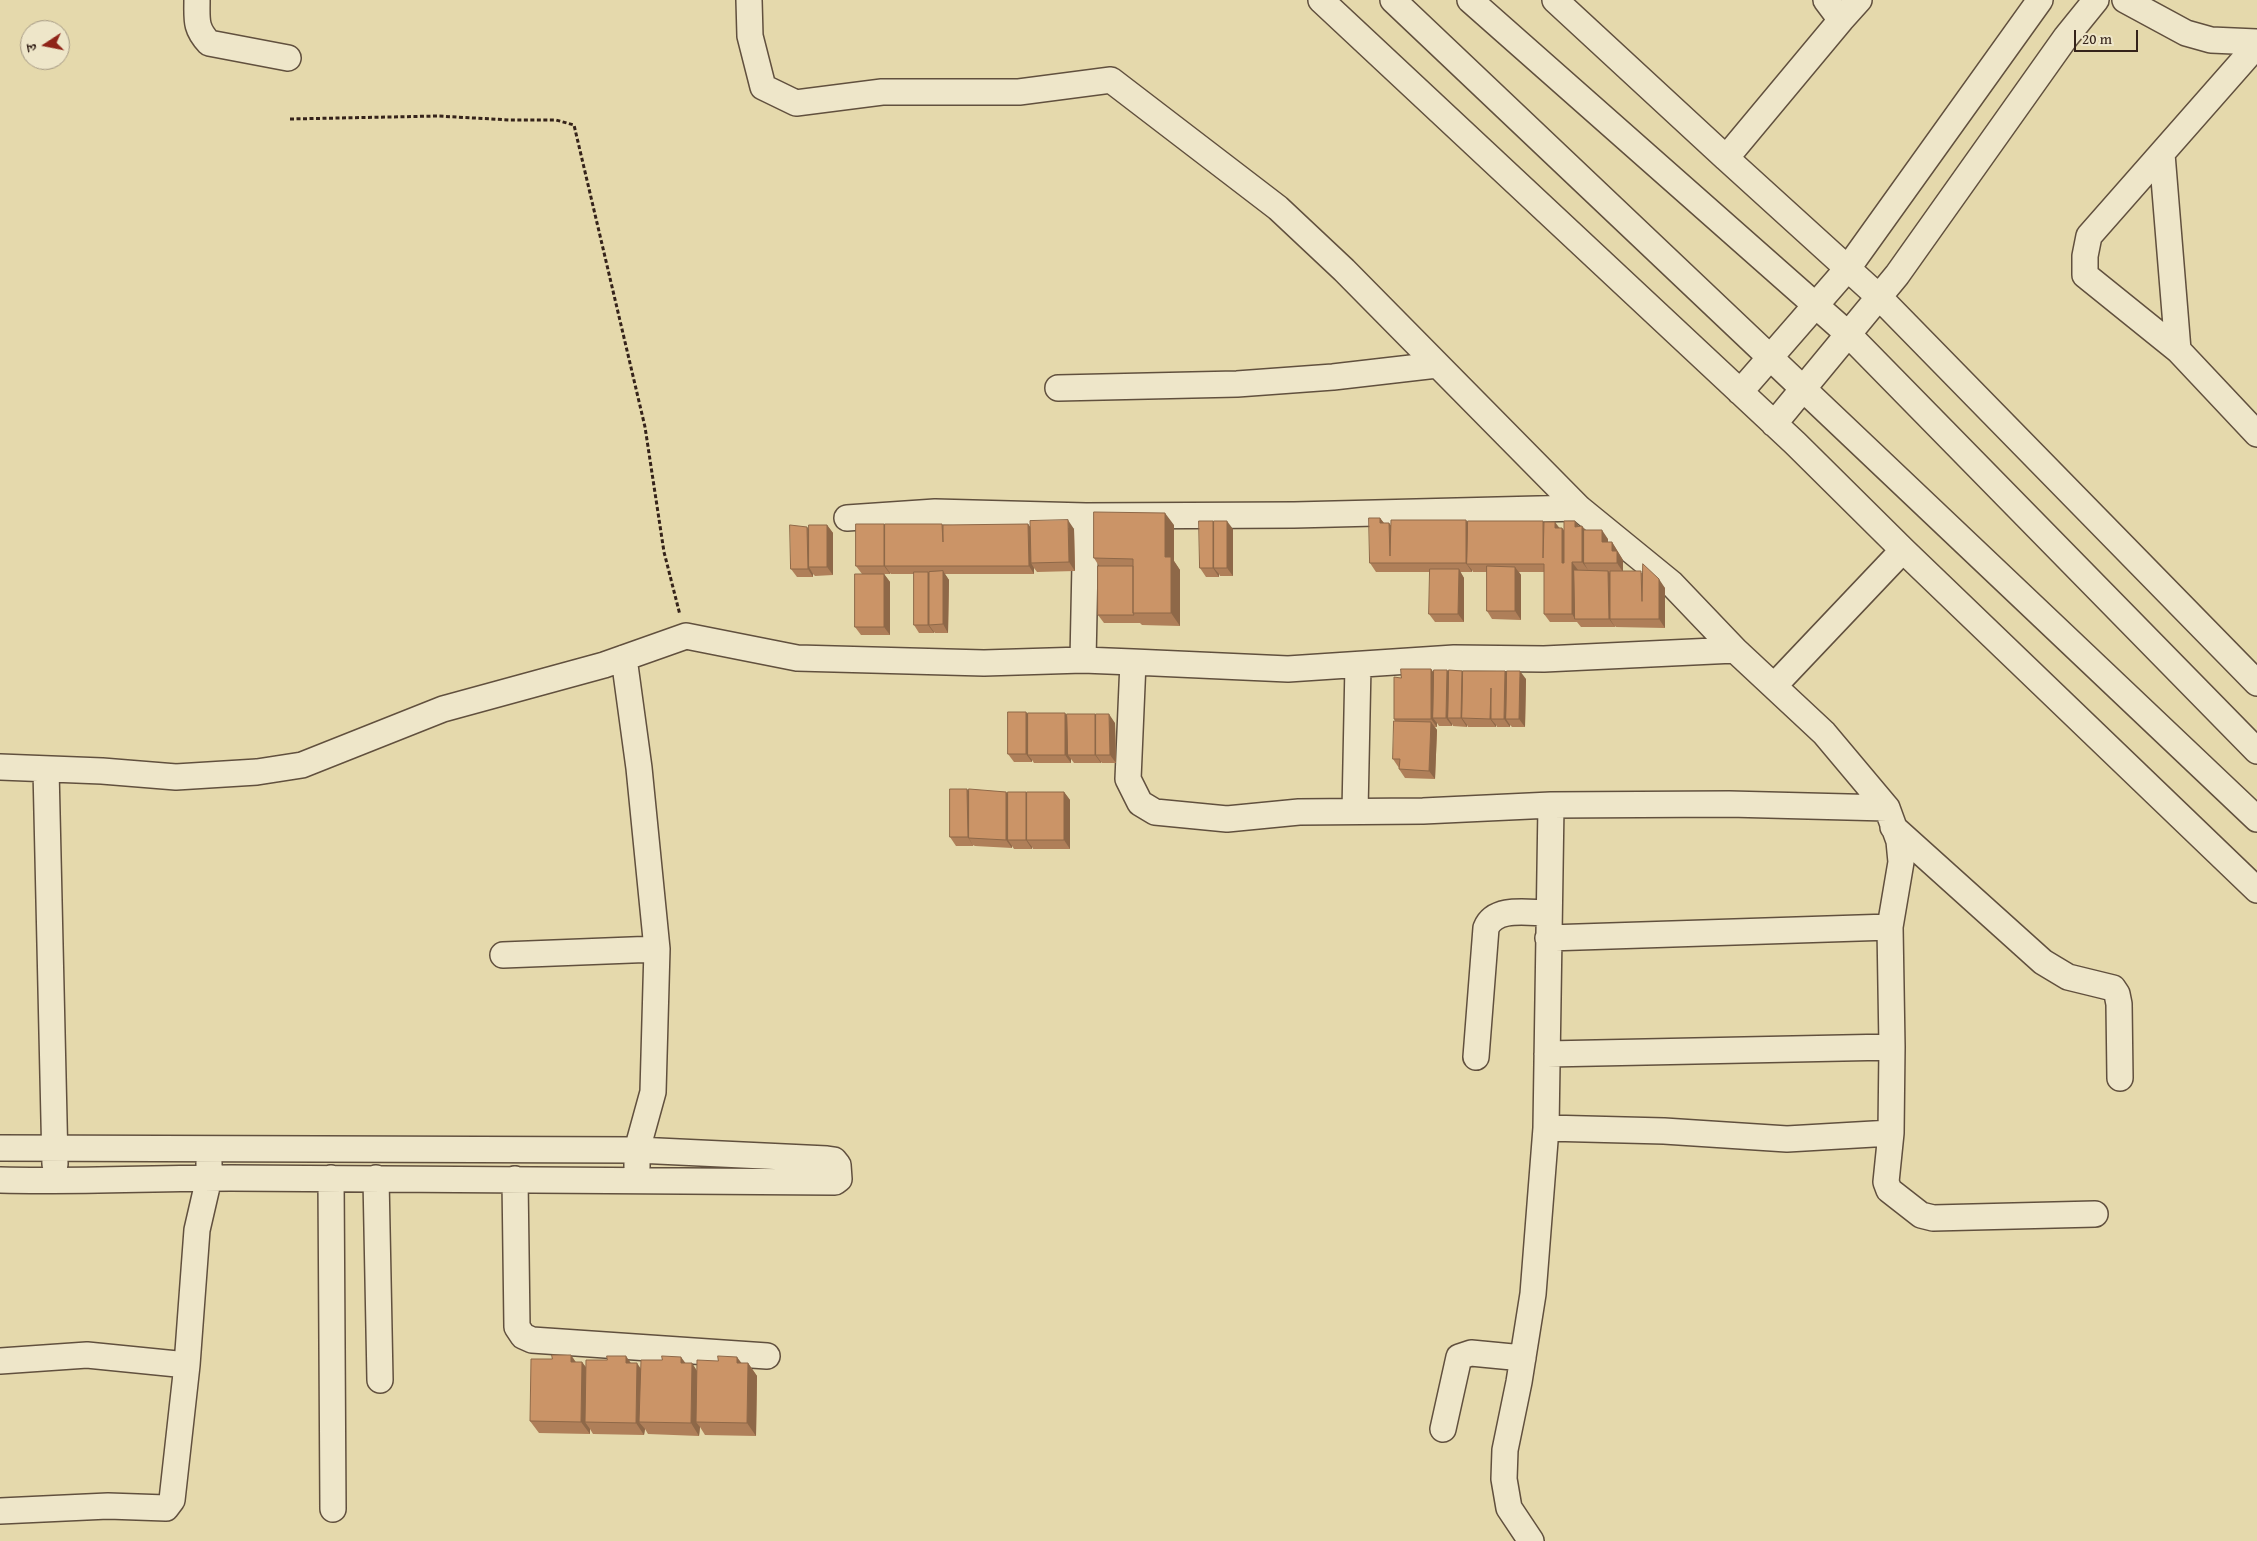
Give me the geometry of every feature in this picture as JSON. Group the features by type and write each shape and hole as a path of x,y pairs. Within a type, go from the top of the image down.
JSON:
{"street":[{"path":"197,0 197,26 201,35 209,43 288,58"},
{"path":"749,0 750,36 763,87 796,103 882,92 1019,92 1111,80 1278,208 1344,270 1579,508 1671,583 1735,650 1824,733 1890,817 2042,962 2068,976 2113,988 2117,994 2119,1004 2120,1078"},
{"path":"1321,0 1774,424 2257,890"},
{"path":"1393,0 2257,819"},
{"path":"1470,0 1848,334 2257,751"},
{"path":"1555,0 1879,297 2257,683"},
{"path":"1826,0 1841,20"},
{"path":"1726,158 1859,0"},
{"path":"1740,392 1817,306 1848,268 2040,0"},
{"path":"1774,424 1897,275 2066,37 2096,0"},
{"path":"2125,0 2186,33 2211,40 2257,44"},
{"path":"2257,44 2089,236 2085,256 2085,275 2178,350 2257,434"},
{"path":"2162,154 2178,350"},
{"path":"1058,388 1237,384 1333,377 1437,365"},
{"path":"847,518 935,512 1086,516 1294,515 1579,508"},
{"path":"1083,660 1086,516"},
{"path":"1774,686 1903,550"},
{"path":"0,767 102,771 176,777 257,772 302,765 443,709 516,691 624,658 686,636 797,658 984,663 1083,660 1288,670 1454,658 1544,659 1735,650"},
{"path":"624,658 639,768 657,949 653,1092 637,1150 637,1179"},
{"path":"1133,662 1128,779 1140,803 1155,812 1226,818 1300,812 1551,805 1729,804 1890,817"},
{"path":"1355,811 1358,664"},
{"path":"46,769 53,1148 57,1182"},
{"path":"1531,1541 1509,1508 1504,1479 1505,1450 1533,1294 1546,1128 1551,805"},
{"path":"1890,817 1899,841 1901,862 1890,927 1891,1133 1886,1182 1889,1190 1921,1215 1933,1218 2095,1214"},
{"path":"1476,1057 1486,928 1489,920 1494,916 1504,914 1548,913"},
{"path":"1548,938 1890,927"},
{"path":"503,955 657,949"},
{"path":"1547,1054 1892,1047"},
{"path":"1546,1128 1664,1131 1787,1138 1891,1133"},
{"path":"0,1148 637,1150 827,1159 834,1160 840,1172 839,1179 835,1182 376,1178 209,1178 57,1182 0,1180"},
{"path":"0,1511 108,1506 166,1508 172,1500 187,1364 197,1230 209,1178 209,1148"},
{"path":"332,1178 333,1509"},
{"path":"376,1178 380,1380"},
{"path":"516,1179 517,1327 523,1336 532,1340 767,1356"},
{"path":"1442,1429 1459,1357 1471,1353 1523,1358"},
{"path":"0,1361 87,1355 187,1364"}],"path":[{"path":"290,120 438,116 510,120 556,120 574,125 645,426 664,552 686,636"}],"building":[{"path":"1094,512 1165,513 1165,557 1171,557 1171,613 1133,613 1133,559 1094,558"},
{"path":"1369,518 1380,518 1380,523 1389,523 1390,556 1391,520 1466,520 1466,563 1370,563"},
{"path":"1068,520 1069,562 1031,563 1030,521"},
{"path":"1199,521 1213,521 1213,568 1200,568"},
{"path":"1214,521 1227,521 1227,568 1214,568"},
{"path":"1468,521 1543,521 1543,558 1544,522 1555,522 1555,528 1562,528 1562,563 1564,563 1564,521 1575,521 1575,527 1582,526 1582,562 1572,562 1572,614 1544,614 1544,564 1467,564"},
{"path":"856,524 884,524 884,566 856,566"},
{"path":"885,524 942,524 943,542 943,525 1028,524 1029,566 885,566"},
{"path":"790,525 807,527 808,569 791,569"},
{"path":"809,525 827,525 827,567 809,567"},
{"path":"1584,530 1602,530 1602,542 1612,542 1612,551 1617,551 1617,563 1584,563"},
{"path":"1643,564 1659,579 1659,619 1610,619 1610,571 1641,571 1642,601"},
{"path":"1098,566 1133,566 1134,615 1098,615"},
{"path":"1487,566 1515,567 1515,611 1487,611"},
{"path":"1430,569 1459,569 1458,614 1429,614"},
{"path":"1574,570 1608,571 1609,619 1575,619"},
{"path":"943,571 943,624 929,625 929,572"},
{"path":"914,572 928,572 928,625 914,625"},
{"path":"855,574 884,574 884,627 855,627"},
{"path":"1401,669 1431,669 1431,719 1394,719 1394,677 1401,678"},
{"path":"1434,670 1447,670 1446,718 1433,718"},
{"path":"1449,670 1462,671 1461,718 1448,718"},
{"path":"1463,671 1505,671 1504,719 1491,719 1491,688 1490,719 1462,718"},
{"path":"1507,671 1520,671 1519,719 1506,719"},
{"path":"1008,712 1026,712 1026,754 1008,754"},
{"path":"1028,713 1065,713 1065,755 1028,755"},
{"path":"1067,714 1095,714 1095,755 1068,755"},
{"path":"1096,714 1109,714 1110,755 1096,755"},
{"path":"1394,721 1431,722 1429,771 1399,769 1400,759 1393,759"},
{"path":"950,789 967,789 968,837 950,837"},
{"path":"969,789 1006,792 1006,840 969,838"},
{"path":"1008,792 1026,792 1026,840 1008,840"},
{"path":"1027,792 1064,792 1064,840 1027,840"},
{"path":"552,1355 571,1355 571,1362 582,1362 581,1422 530,1421 531,1359 552,1359"},
{"path":"607,1356 626,1356 626,1363 637,1363 636,1423 585,1422 586,1360 607,1360"},
{"path":"662,1356 681,1357 681,1363 692,1363 691,1423 639,1422 641,1360 662,1360"},
{"path":"718,1356 737,1357 737,1363 748,1363 747,1423 696,1422 697,1360 718,1361"}]}
